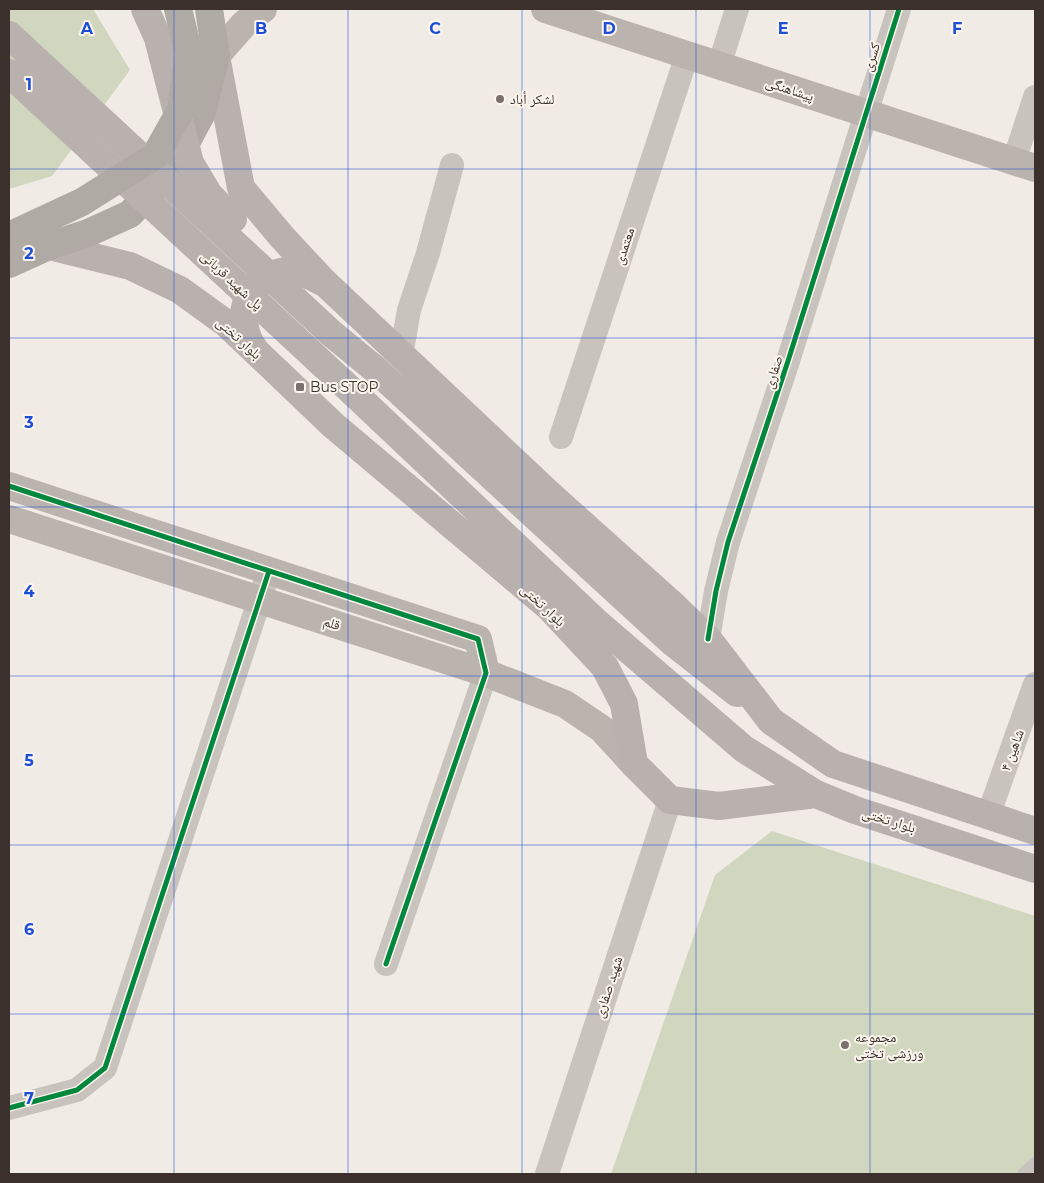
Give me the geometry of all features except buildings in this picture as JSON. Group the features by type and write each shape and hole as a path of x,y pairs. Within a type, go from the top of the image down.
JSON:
{"highway":[{"path":"9,236 82,202 156,156 181,110 189,54 178,9"},
{"path":"9,264 49,246 88,233 130,214 172,169 201,115 216,56 209,9"},
{"path":"9,242 49,246"}],"main road":[{"name":"پل شهید قربانی","path":"145,9 158,38 190,163 209,195 307,291 331,333"},
{"name":"پل شهید قربانی","path":"9,35 331,333 376,370 671,641 771,721"},
{"path":"216,56 241,188 282,237 324,282 549,494 675,606 708,639 771,721 833,764 1035,831"},
{"name":"پل شهید قربانی","path":"9,73 596,621 744,749 816,794"},
{"name":"بلوار تختی","path":"49,246 130,266 180,290 227,324 333,425 549,607 605,667 624,704 634,764"},
{"path":"259,355 246,336 244,313 251,292 259,283 268,276 290,271 302,272 324,282"},
{"path":"634,764 670,800"},
{"name":"بلوار تختی","path":"670,800 719,806 816,794 855,810 1035,869"}],"street":[{"path":"216,56 244,24 264,9"},
{"name":"پیشاهنگی","path":"545,9 580,14 719,66 1025,165"},
{"path":"719,66 737,9"},
{"name":"کسری","path":"865,113 898,9"},
{"name":"معتمدی","path":"561,436 687,55"},
{"path":"1025,165 1035,97"},
{"name":"صفاری","path":"708,639 716,592 728,542 782,379 865,113"},
{"path":"401,356 409,310 428,252 452,165"},
{"path":"9,486 478,639 486,673 386,964"},
{"name":"قلم","path":"9,519 486,673 565,704 602,729 634,764"},
{"path":"9,1108 77,1090 104,1068 269,571"},
{"name":"شاهین ۴","path":"988,816 1035,684"},
{"name":"شهید صفاری","path":"547,1174 670,800"}],"lane":[{"path":"1023,1174 1035,1163"}],"green space":[{"path":"9,9 93,9 130,70 52,176 9,189"},
{"name":"مجموعه ورزشی تختی","path":"772,831 1035,916 1035,1174 611,1174 715,875"}],"cycle path":[{"path":"708,639 716,591 728,542 788,361 899,9"},
{"path":"9,486 478,639 486,673 386,964"},
{"path":"9,1108 77,1090 105,1068 269,571"}],"place":[{"name":"لشكر أباد","path":"500,99"},
{"name":"Bus STOP","path":"300,387"},
{"name":"مجموعه ورزشی تختی","path":"845,1045"}]}
